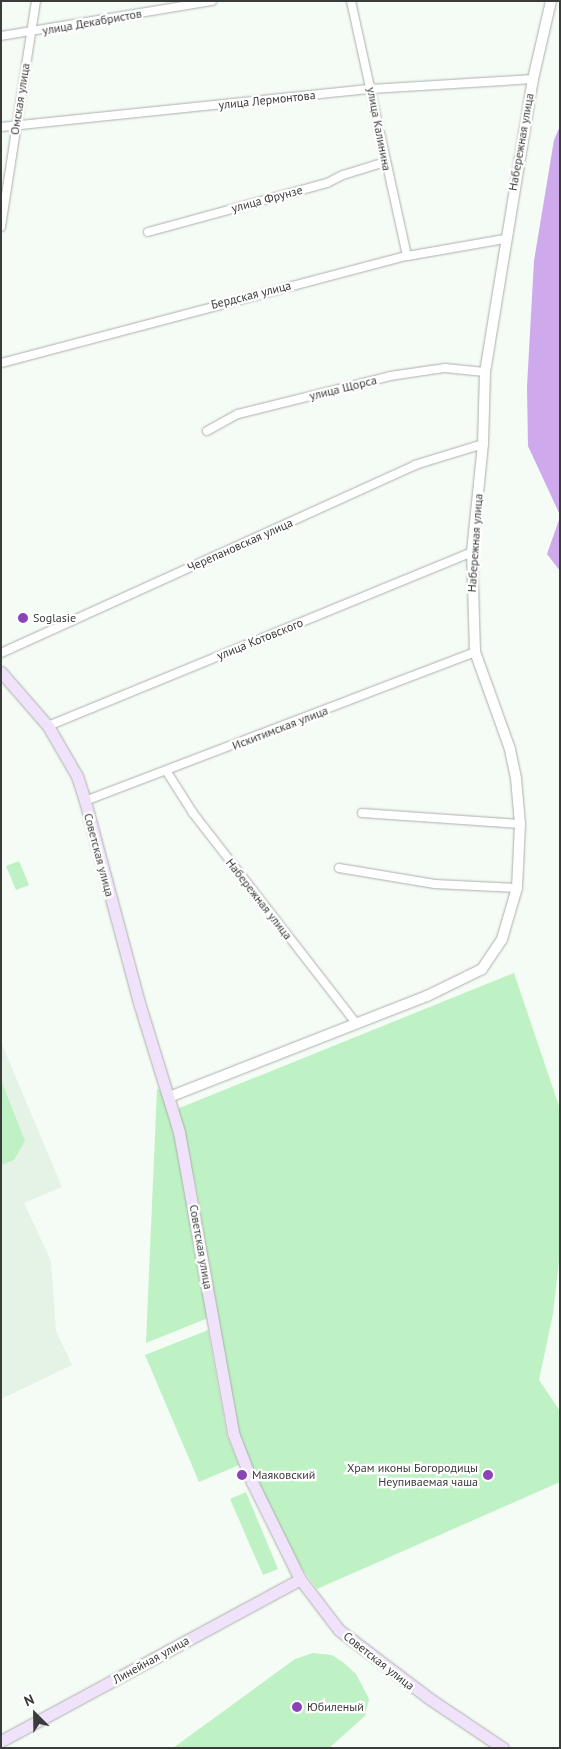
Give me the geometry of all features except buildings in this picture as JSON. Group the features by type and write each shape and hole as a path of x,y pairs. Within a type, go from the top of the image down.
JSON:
{"main road":[{"name":"Советская улица","path":"1,672 48,726 73,769 85,801 140,1006 169,1097 186,1163 233,1434 255,1489 300,1579 344,1633 430,1699 503,1748"},
{"name":"Линейная улица","path":"1,1741 300,1579"}],"street":[{"name":"Омская улица","path":"1,227 15,126 36,1"},
{"name":"улица Декабристов","path":"1,36 30,33 212,1"},
{"name":"улица Калинина","path":"351,1 407,256"},
{"name":"Набережная улица","path":"169,1097 427,996 482,969 502,939 517,888 520,824 516,778 510,749 475,652 472,552 483,444 485,372 504,238 533,80 551,1"},
{"name":"улица Лермонтова","path":"1,127 371,89 533,80"},
{"name":"улица Фрунзе","path":"148,232 327,183 343,174 385,162"},
{"name":"Бердская улица","path":"1,363 407,256 504,238"},
{"name":"улица Щорса","path":"206,431 238,414 390,376 445,368 485,372"},
{"name":"Черепановская улица","path":"1,653 415,466 483,444"},
{"name":"улица Котовского","path":"48,726 472,552"},
{"name":"Искитимская улица","path":"85,801 167,772 475,652"},
{"name":"Набережная улица","path":"167,772 193,813 356,1023"},
{"path":"362,813 520,824"},
{"path":"339,868 435,884 517,888"}],"shaded area":[{"path":"560,126 560,515 528,446 527,387 534,261 554,140"},
{"path":"560,517 560,571 547,554"},
{"path":"1,1042 62,1187 24,1203 51,1261 56,1331 72,1365 1,1399"}],"green space":[{"path":"19,861 29,885 16,890 6,866"},
{"path":"514,973 560,1109 560,1253 553,1314 539,1380 560,1411 560,1482 317,1589 292,1555 236,1435 197,1192 177,1109"},
{"path":"1,1080 25,1141 14,1160 1,1165"},
{"path":"157,1089 163,1091 175,1140 208,1318 146,1343"},
{"path":"208,1330 227,1436 239,1465 199,1482 145,1355"},
{"path":"246,1492 278,1569 263,1575 230,1499"},
{"name":"Юбиленый","path":"313,1653 332,1655 344,1663 356,1674 369,1699 365,1716 329,1748 173,1748 295,1659"}],"place":[{"name":"Soglasie","path":"23,618"},
{"name":"Маяковский","path":"242,1475"},
{"name":"Храм иконы Богородицы Неупиваемая чаша","path":"488,1475"},
{"name":"Юбиленый","path":"297,1707"}]}
